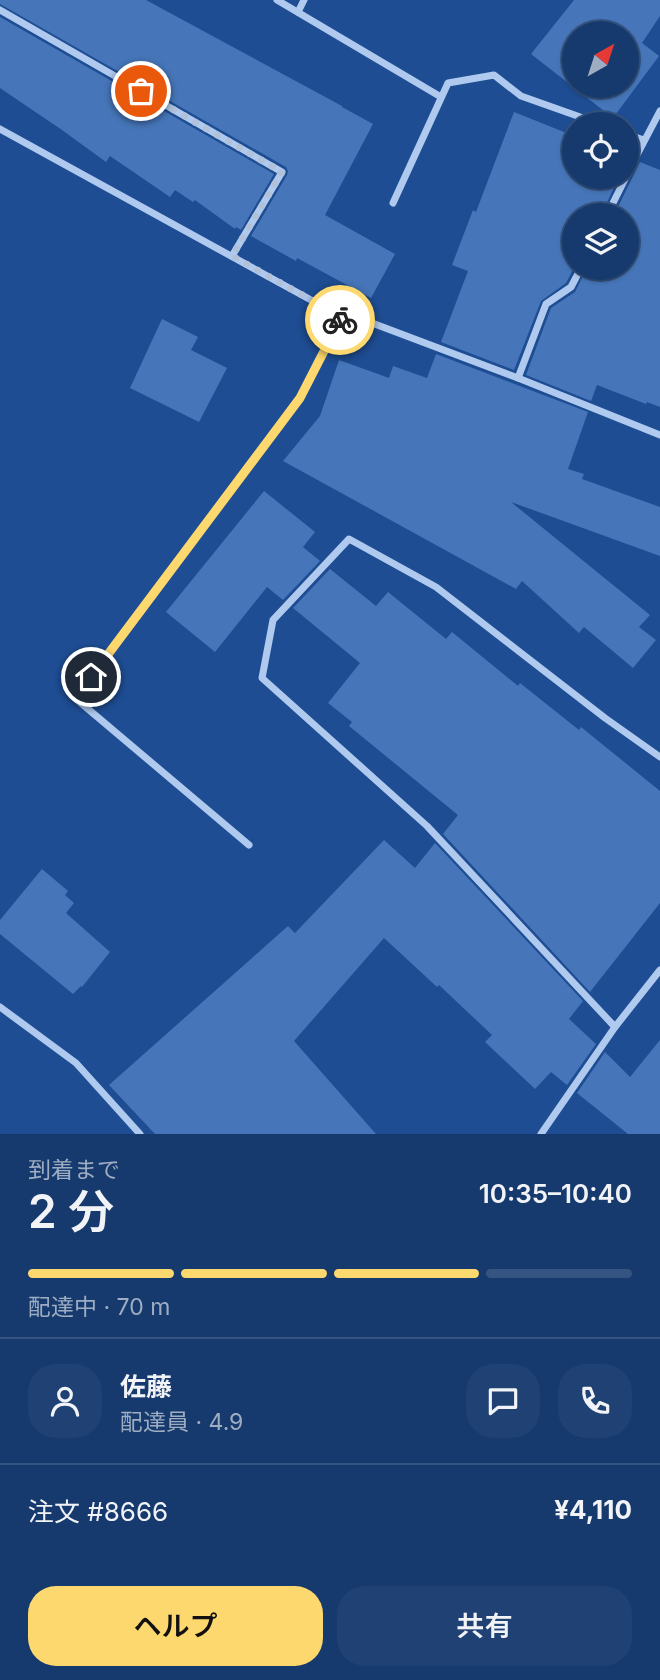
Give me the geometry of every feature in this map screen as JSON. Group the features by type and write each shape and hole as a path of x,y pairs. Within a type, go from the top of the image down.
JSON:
{"street":[{"path":"277,0 441,97"},
{"path":"298,12 304,0"},
{"path":"0,10 282,172 232,256"},
{"path":"393,203 448,83 494,75 521,96 566,112"},
{"path":"639,150 660,111"},
{"path":"0,129 311,300 518,377 660,435"},
{"path":"639,138 644,140"},
{"path":"518,377 546,304 571,287 575,280"},
{"path":"249,845 75,698 300,398 344,313"},
{"path":"615,1027 427,826 262,678 273,620 349,539 436,587 594,710 660,757"},
{"path":"541,1134 615,1027 660,970"},
{"path":"0,1007 76,1063 140,1134"}],"building":[{"path":"0,0 146,0 373,124 325,215 395,254 371,298 251,236 287,175 286,167 0,4"},
{"path":"574,0 660,0 660,16 642,43 659,56 639,83 639,21 562,21 562,78 531,54"},
{"path":"0,17 274,174 241,230 236,227 235,229 195,200 193,202 175,190 170,197 110,156 106,162 0,88"},
{"path":"587,98 628,98 617,112 605,112"},
{"path":"514,112 562,131 562,189 613,189 607,203 562,203 562,280 568,280 541,301 514,370 441,342 468,271 452,265 473,210 476,212"},
{"path":"640,162 660,170 660,407 597,385 591,401 526,375 551,308 575,292 581,280 639,280 639,203 620,203 627,189 639,189"},
{"path":"162,319 198,337 191,350 227,368 199,422 130,388"},
{"path":"436,354 588,412 568,469 584,474 582,479 660,507 660,556 511,502 650,615 639,627 656,640 633,668 584,627 579,633 522,581 516,589 283,461 320,416 339,360 389,378 393,366 427,378"},
{"path":"264,491 315,532 303,547 320,561 283,600 267,587 215,652 166,612"},
{"path":"330,569 376,606 388,592 446,639 452,632 518,686 520,683 579,730 581,727 660,791 660,903 590,992 443,834 458,815 349,726 352,722 328,703 360,663 293,608"},
{"path":"384,840 415,868 435,843 583,1001 569,1019 596,1044 567,1085 551,1072 535,1089 485,1042 492,1035 384,938 294,1041 376,1134 155,1134 109,1085 288,926 295,933"},
{"path":"42,869 68,891 65,895 74,903 66,913 110,952 82,987 73,994 0,934 0,920"},
{"path":"660,1040 660,1134 628,1134 577,1093 605,1052 630,1077"}],"way so far":[{"path":"141,91 282,172 232,256 311,300 344,313 340,320"}],"route":[{"path":"91,677 300,398 340,320"}]}
